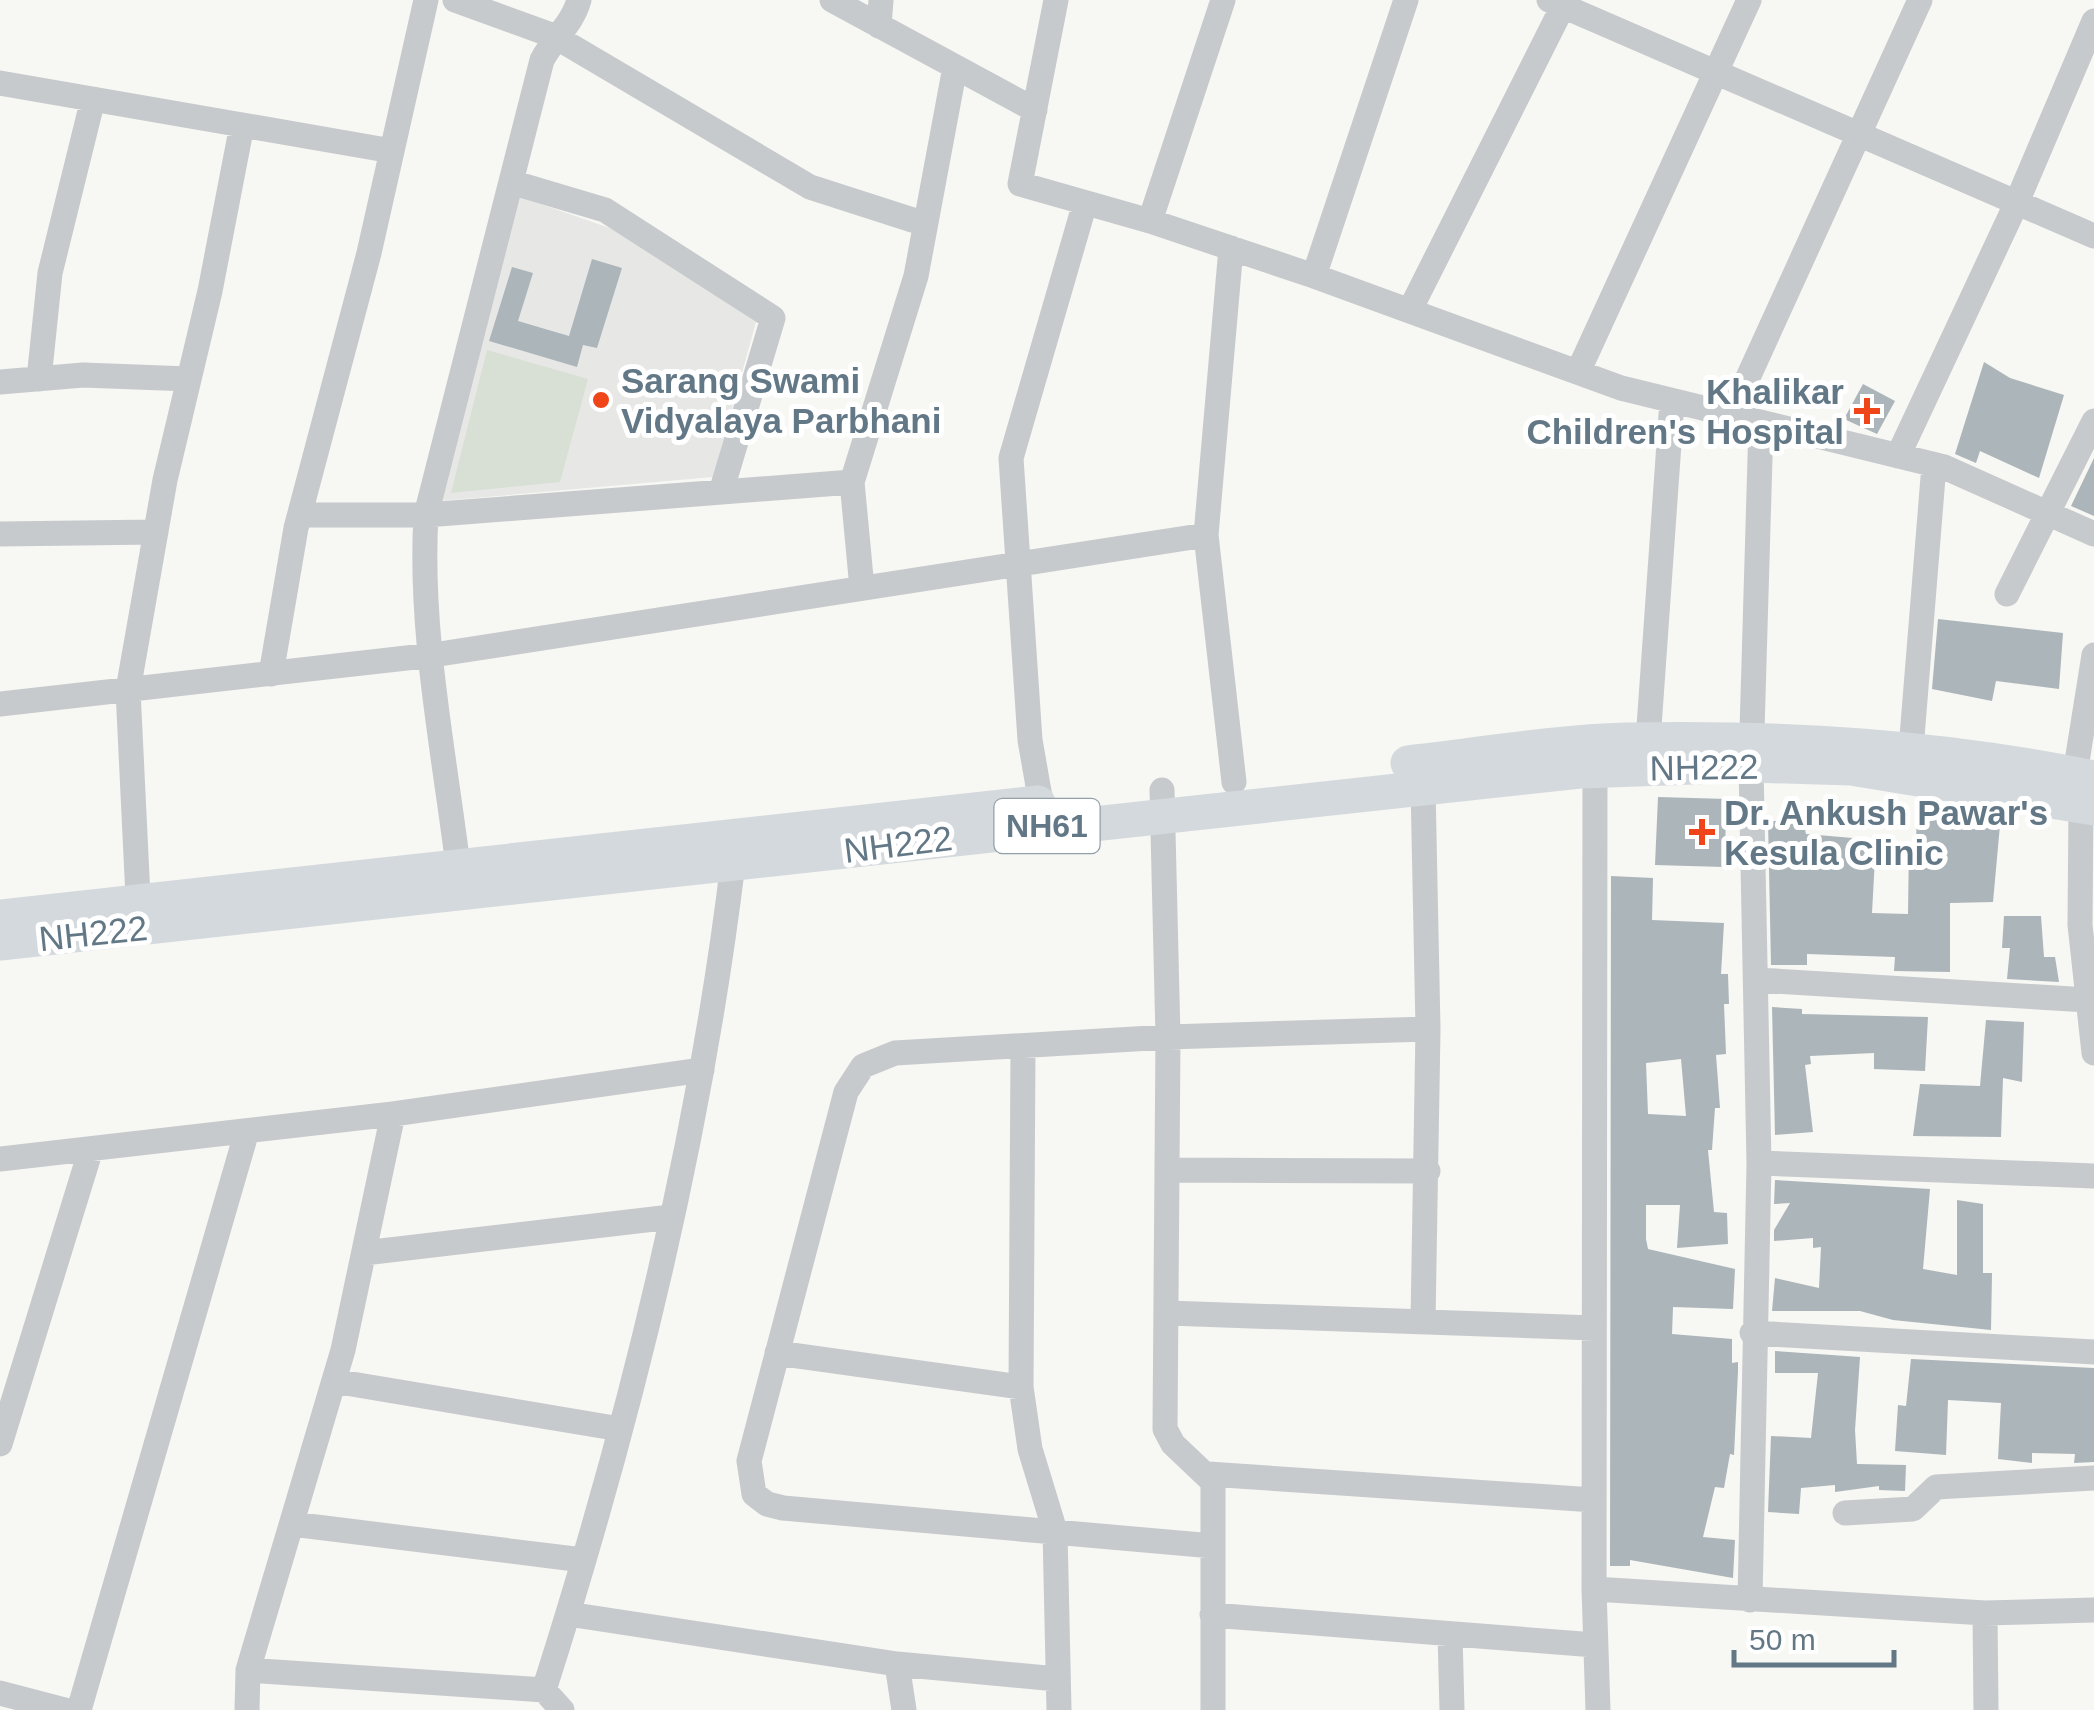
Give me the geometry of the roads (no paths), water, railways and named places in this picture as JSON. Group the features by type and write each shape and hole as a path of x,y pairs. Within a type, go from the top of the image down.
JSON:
{"highway":[{"name":"NH222","path":"0,917 139,915 733,864 1162,801 1234,782 1648,741 1914,776 2086,791"},
{"name":"NH222","path":"0,942 139,915 458,866 1041,803 1162,801 1423,786 1860,742 1910,749 2086,791"}],"street":[{"path":"270,674 300,515 426,0"},
{"path":"454,0 554,36 810,187 925,224"},
{"path":"458,866 433,655 424,554 426,515 542,60 554,36 574,21 579,0"},
{"path":"832,0 880,13 955,67 1034,110"},
{"path":"1056,0 1020,184 1150,221 1410,308 1578,372 1672,401 1934,465 2094,534"},
{"path":"1150,221 1223,0"},
{"path":"1314,276 1406,0"},
{"path":"1578,372 1750,0"},
{"path":"1730,417 1920,0"},
{"path":"1410,308 1559,2 2094,236"},
{"path":"1898,456 2017,202 2094,21"},
{"path":"862,588 852,482 916,276 955,67"},
{"path":"0,82 392,150"},
{"path":"39,378 50,273 93,99"},
{"path":"139,915 128,690 156,532 242,125"},
{"path":"511,182 605,210 773,318 721,492"},
{"path":"1041,803 1030,740 1011,458 1086,203"},
{"path":"1230,248 1206,535 1234,782"},
{"path":"0,382 83,374 189,379"},
{"path":"1648,741 1672,401"},
{"path":"2007,594 2094,421"},
{"path":"1750,1600 1752,1333 1759,1163 1751,752 1760,424"},
{"path":"1910,749 1934,465"},
{"path":"300,515 426,515 852,482"},
{"path":"0,534 156,532"},
{"path":"0,704 433,655 1206,535"},
{"path":"2094,656 2080,925 2094,1053"},
{"path":"1595,770 1594,1590 1598,1710"},
{"path":"1423,786 1428,1029 1423,1322"},
{"path":"1162,801 1168,1036 1165,1429 1173,1444 1208,1474 1214,1492 1213,1710"},
{"path":"544,1690 620,1429 672,1218 715,1010 733,864"},
{"path":"1757,980 2088,1000"},
{"path":"1213,1546 766,1504 754,1494 749,1462 852,1077 864,1066 895,1053 1168,1036 1428,1029"},
{"path":"1023,1046 1022,1387 1030,1449 1055,1532 1059,1710"},
{"path":"0,1159 393,1114 702,1070"},
{"path":"247,1710 248,1670 334,1381 393,1114"},
{"path":"79,1710 247,1131"},
{"path":"0,1444 91,1149"},
{"path":"1759,1163 2094,1176"},
{"path":"1168,1170 1428,1172"},
{"path":"364,1253 672,1218"},
{"path":"1168,1313 1594,1328"},
{"path":"1752,1333 2094,1352"},
{"path":"777,1353 1022,1387"},
{"path":"334,1381 620,1429"},
{"path":"1208,1474 1594,1500"},
{"path":"1846,1513 1912,1509 1936,1488 2094,1478"},
{"path":"292,1524 583,1560"},
{"path":"1594,1590 1985,1613 2094,1610"},
{"path":"1985,1613 1986,1710"},
{"path":"568,1614 897,1664 1057,1680"},
{"path":"1212,1615 1595,1645"},
{"path":"1450,1634 1452,1710"},
{"path":"897,1664 904,1710"},
{"path":"248,1670 544,1690 562,1710"},
{"path":"0,1692 65,1710"}],"place":[{"name":"Sarang Swami Vidyalaya Parbhani","path":"601,400"},
{"name":"Khalikar Children's Hospital","path":"1867,411"},
{"name":"Dr. Ankush Pawar's Kesula Clinic","path":"1702,832"}]}
